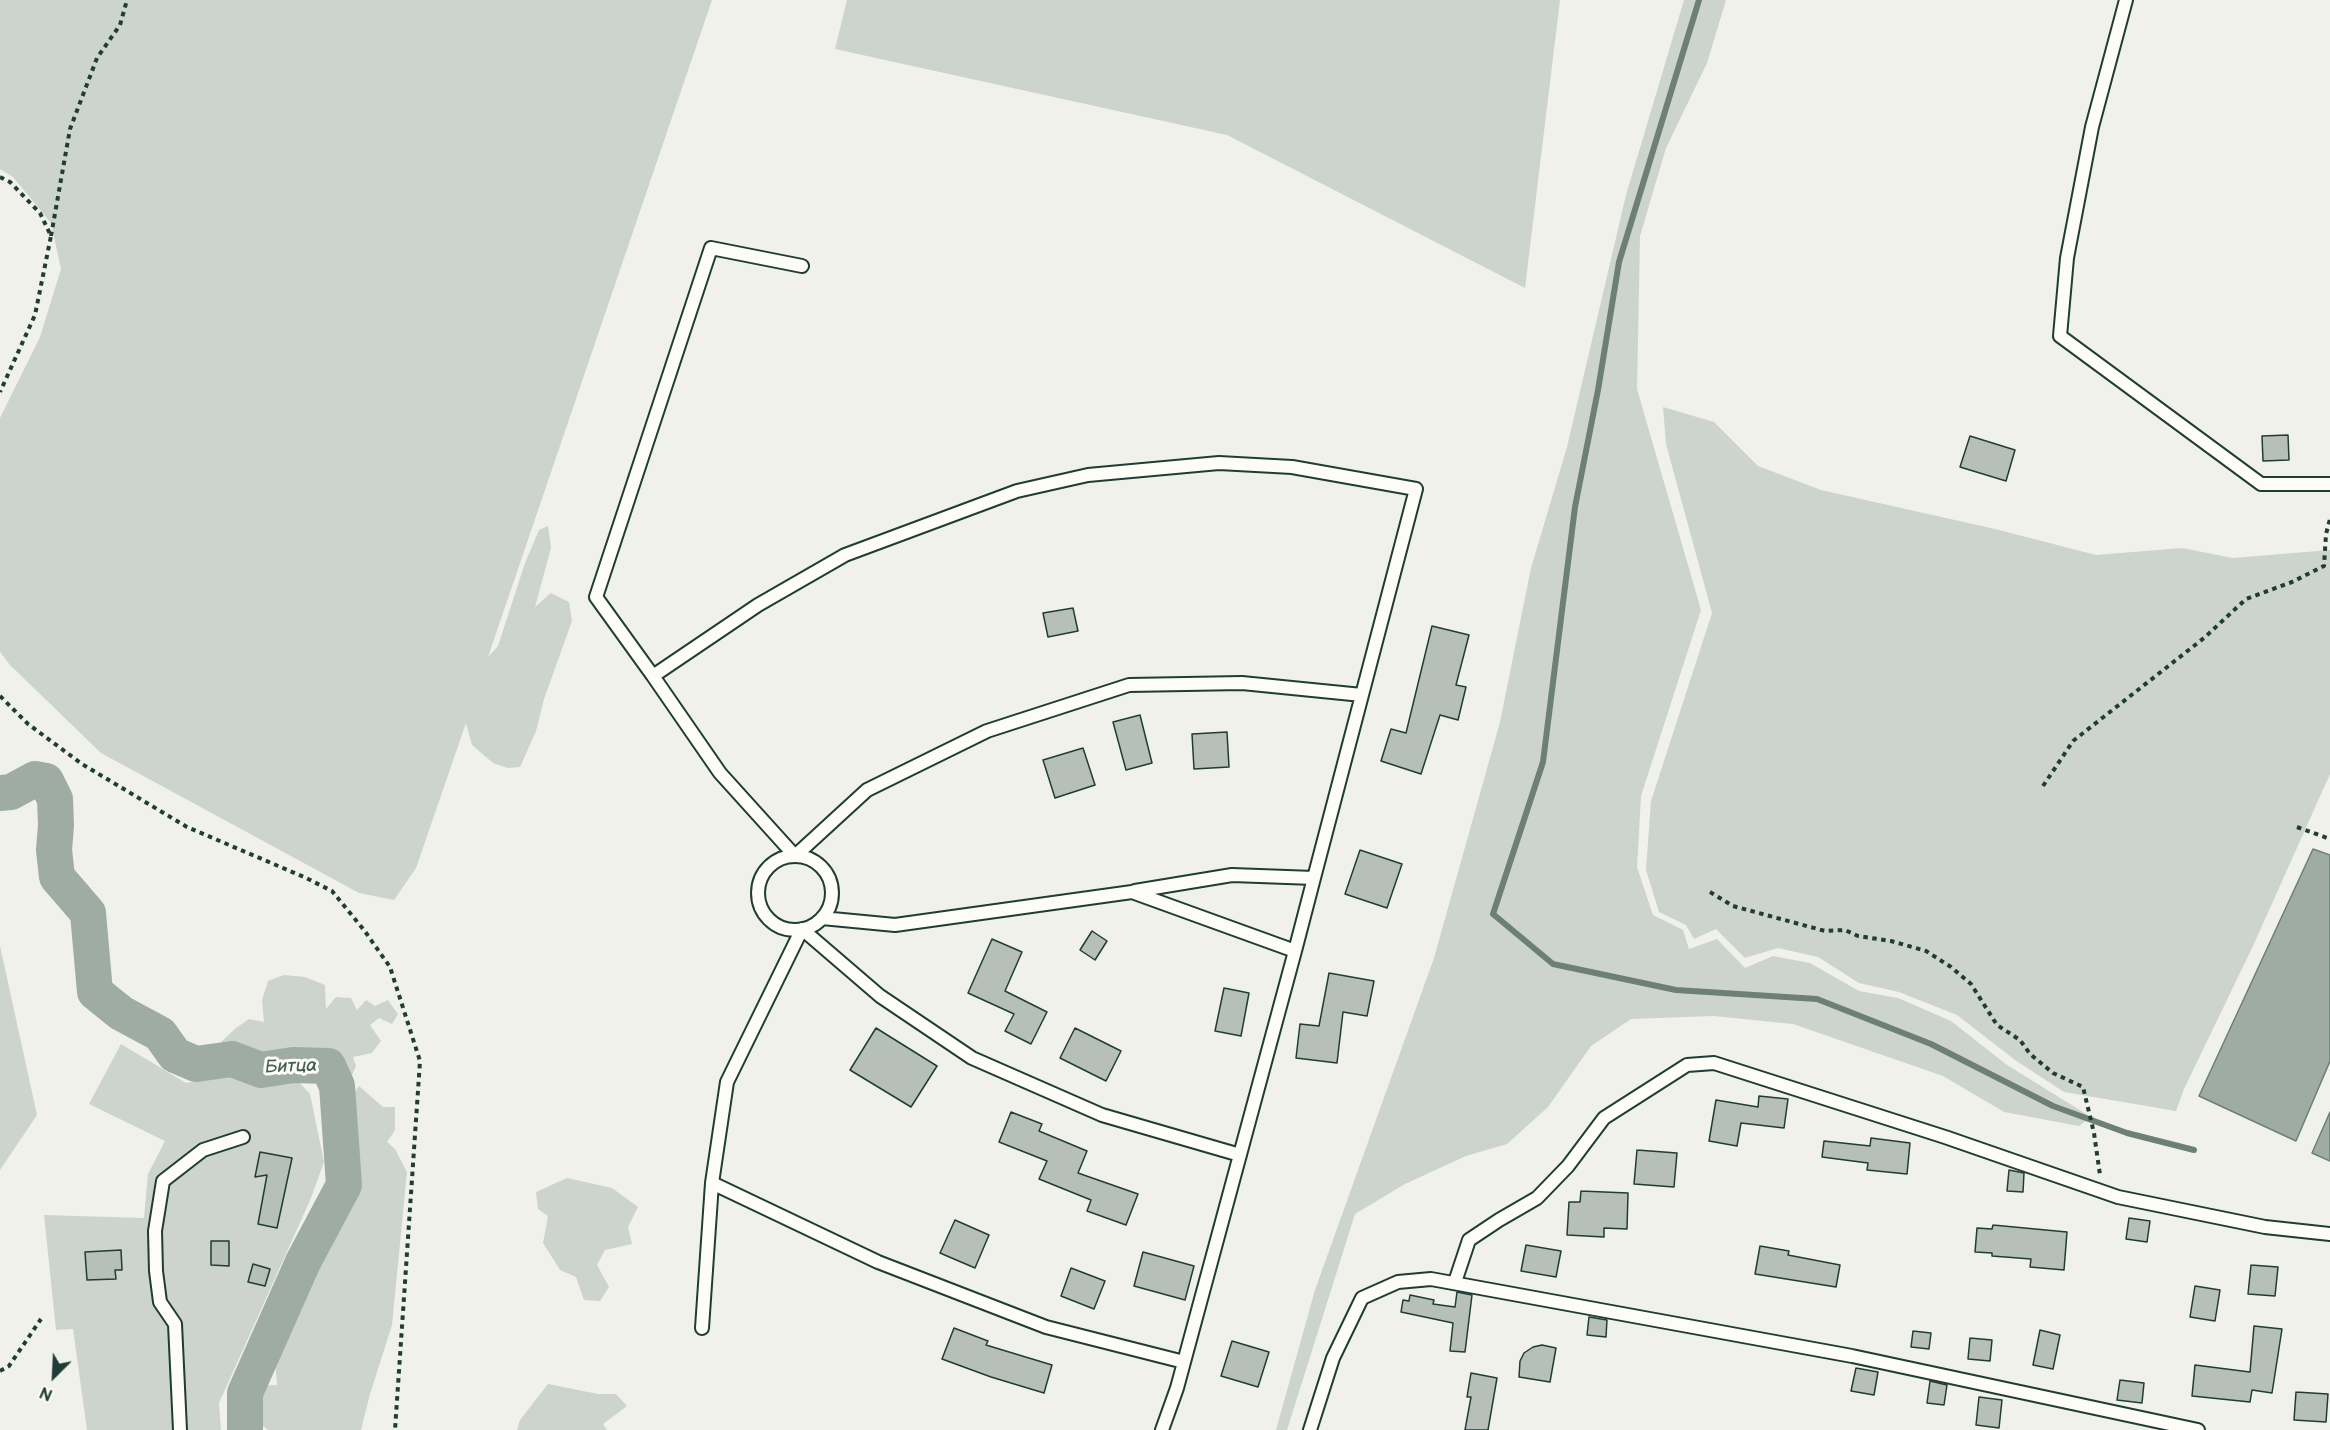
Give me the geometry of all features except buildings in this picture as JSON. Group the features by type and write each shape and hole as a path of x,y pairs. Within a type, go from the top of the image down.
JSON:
{"lane":[{"path":"2126,0 2092,127 2067,258 2060,336 2261,484 2330,484"},
{"path":"795,856 720,773 596,597 711,248 802,266"},
{"path":"653,676 758,605 845,555 1017,491 1088,475 1219,463 1292,467 1416,489 1240,1155 1184,1362 1162,1430"},
{"path":"795,856 867,790 987,731 1129,685 1242,682 1362,695"},
{"path":"795,856 807,858 818,864 830,884 831,896 822,918 813,925 789,930 777,926 768,918 761,908 758,896 759,884 768,868 783,858 795,856"},
{"path":"822,918 895,925 1132,892 1232,875 1314,878"},
{"path":"1132,892 1295,951"},
{"path":"802,929 880,996 972,1058 1102,1115 1240,1155"},
{"path":"702,1328 712,1183 727,1082 802,929"},
{"path":"1455,1282 1469,1240 1537,1198 1568,1166 1604,1118 1687,1065 1714,1063 1945,1137 2118,1197 2265,1227 2330,1234"},
{"path":"180,1430 175,1324 160,1302 156,1271 155,1231 163,1182 203,1150 243,1137"},
{"path":"712,1183 878,1262 1046,1327 1184,1362"},
{"path":"1310,1430 1333,1358 1362,1298 1398,1282 1431,1279 1852,1356 2198,1430"}],"path":[{"path":"0,392 35,315 70,129 98,58 120,25 127,0"},
{"path":"0,177 10,182 40,213 51,236"},
{"path":"2043,786 2073,741 2196,645 2246,599 2292,582 2324,566 2326,534 2330,519"},
{"path":"0,696 28,724 82,764 187,828 332,891 390,967 420,1061 395,1430"},
{"path":"2296,827 2330,839"},
{"path":"1710,892 1733,906 1825,931 1845,930 1858,936 1891,941 1926,951 1951,967 1971,984 1997,1025 2020,1040 2030,1054 2053,1073 2083,1087 2100,1167 2098,1191"},
{"path":"0,1371 9,1366 41,1319"}],"shaded area":[{"path":"0,0 712,0 488,657 498,646 525,563 539,530 548,526 551,548 535,607 551,593 569,602 572,621 544,699 536,731 520,767 508,768 493,763 472,745 466,723 416,868 394,900 359,893 101,753 10,665 0,652 0,418 40,337 61,269 51,223 13,177 0,169"},
{"path":"847,0 1560,0 1525,288 1227,135 835,49"},
{"path":"1684,0 1726,0 1707,63 1666,148 1640,236 1637,389 1701,610 1641,796 1637,867 1653,915 1683,930 1689,949 1717,939 1745,968 1773,956 1810,963 1859,991 1898,998 1951,1021 2007,1065 2091,1117 2079,1126 2004,1112 1943,1076 1793,1024 1713,1016 1631,1019 1591,1046 1548,1107 1507,1144 1466,1156 1405,1184 1355,1214 1287,1430 1276,1430 1315,1290 1434,958 1500,722 1531,568 1567,447 1626,195"},
{"path":"1663,407 1714,422 1758,466 1821,490 1995,529 2096,555 2182,548 2233,558 2330,550 2330,774 2253,946 2184,1089 2176,1111 2064,1092 2015,1060 1957,1015 1899,992 1859,983 1818,957 1778,948 1745,958 1716,929 1694,939 1686,925 1659,912 1646,870 1651,801 1712,613 1666,444"},
{"path":"2313,849 2330,855 2330,1061 2296,1141 2199,1096"},
{"path":"0,946 37,1115 0,1170"},
{"path":"284,975 305,977 325,985 326,1009 336,997 351,998 357,1010 366,1000 375,1006 388,1000 398,1014 392,1024 379,1018 370,1025 381,1041 372,1053 353,1057 356,1066 352,1075 346,1077 335,1073 332,1063 324,1060 319,1053 296,1061 264,1064 226,1053 220,1043 236,1028 249,1019 264,1022 262,1000 268,981"},
{"path":"121,1044 186,1083 229,1074 296,1079 310,1094 324,1162 311,1198 219,1403 221,1430 87,1430 73,1329 56,1330 44,1215 144,1218 148,1174 165,1141 89,1104"},
{"path":"359,1086 383,1107 395,1107 395,1130 387,1142 395,1149 407,1172 392,1325 361,1430 268,1430 259,1423 253,1399 259,1386 277,1385 274,1346 306,1277 321,1259 334,1222 351,1191 350,1100"},
{"path":"2330,1112 2330,1161 2312,1153"},
{"path":"567,1178 612,1188 638,1207 628,1227 632,1244 605,1250 597,1265 609,1287 600,1301 584,1300 576,1277 560,1270 543,1243 548,1216 538,1209 536,1192"},
{"path":"548,1384 598,1394 616,1394 627,1406 603,1424 607,1430 517,1430 520,1420"}],"waterway":[{"path":"1699,0 1619,262 1598,390 1575,507 1543,762 1493,914 1553,964 1676,990 1817,999 1931,1044 2053,1106 2127,1133 2194,1150"},
{"name":"Битца","path":"0,793 11,792 35,779 46,781 55,799 54,850 57,877 88,913 95,992 121,1013 160,1034 175,1055 196,1064 232,1059 261,1070 293,1065 328,1066 337,1086 344,1185 303,1262 245,1393 245,1430"}]}
